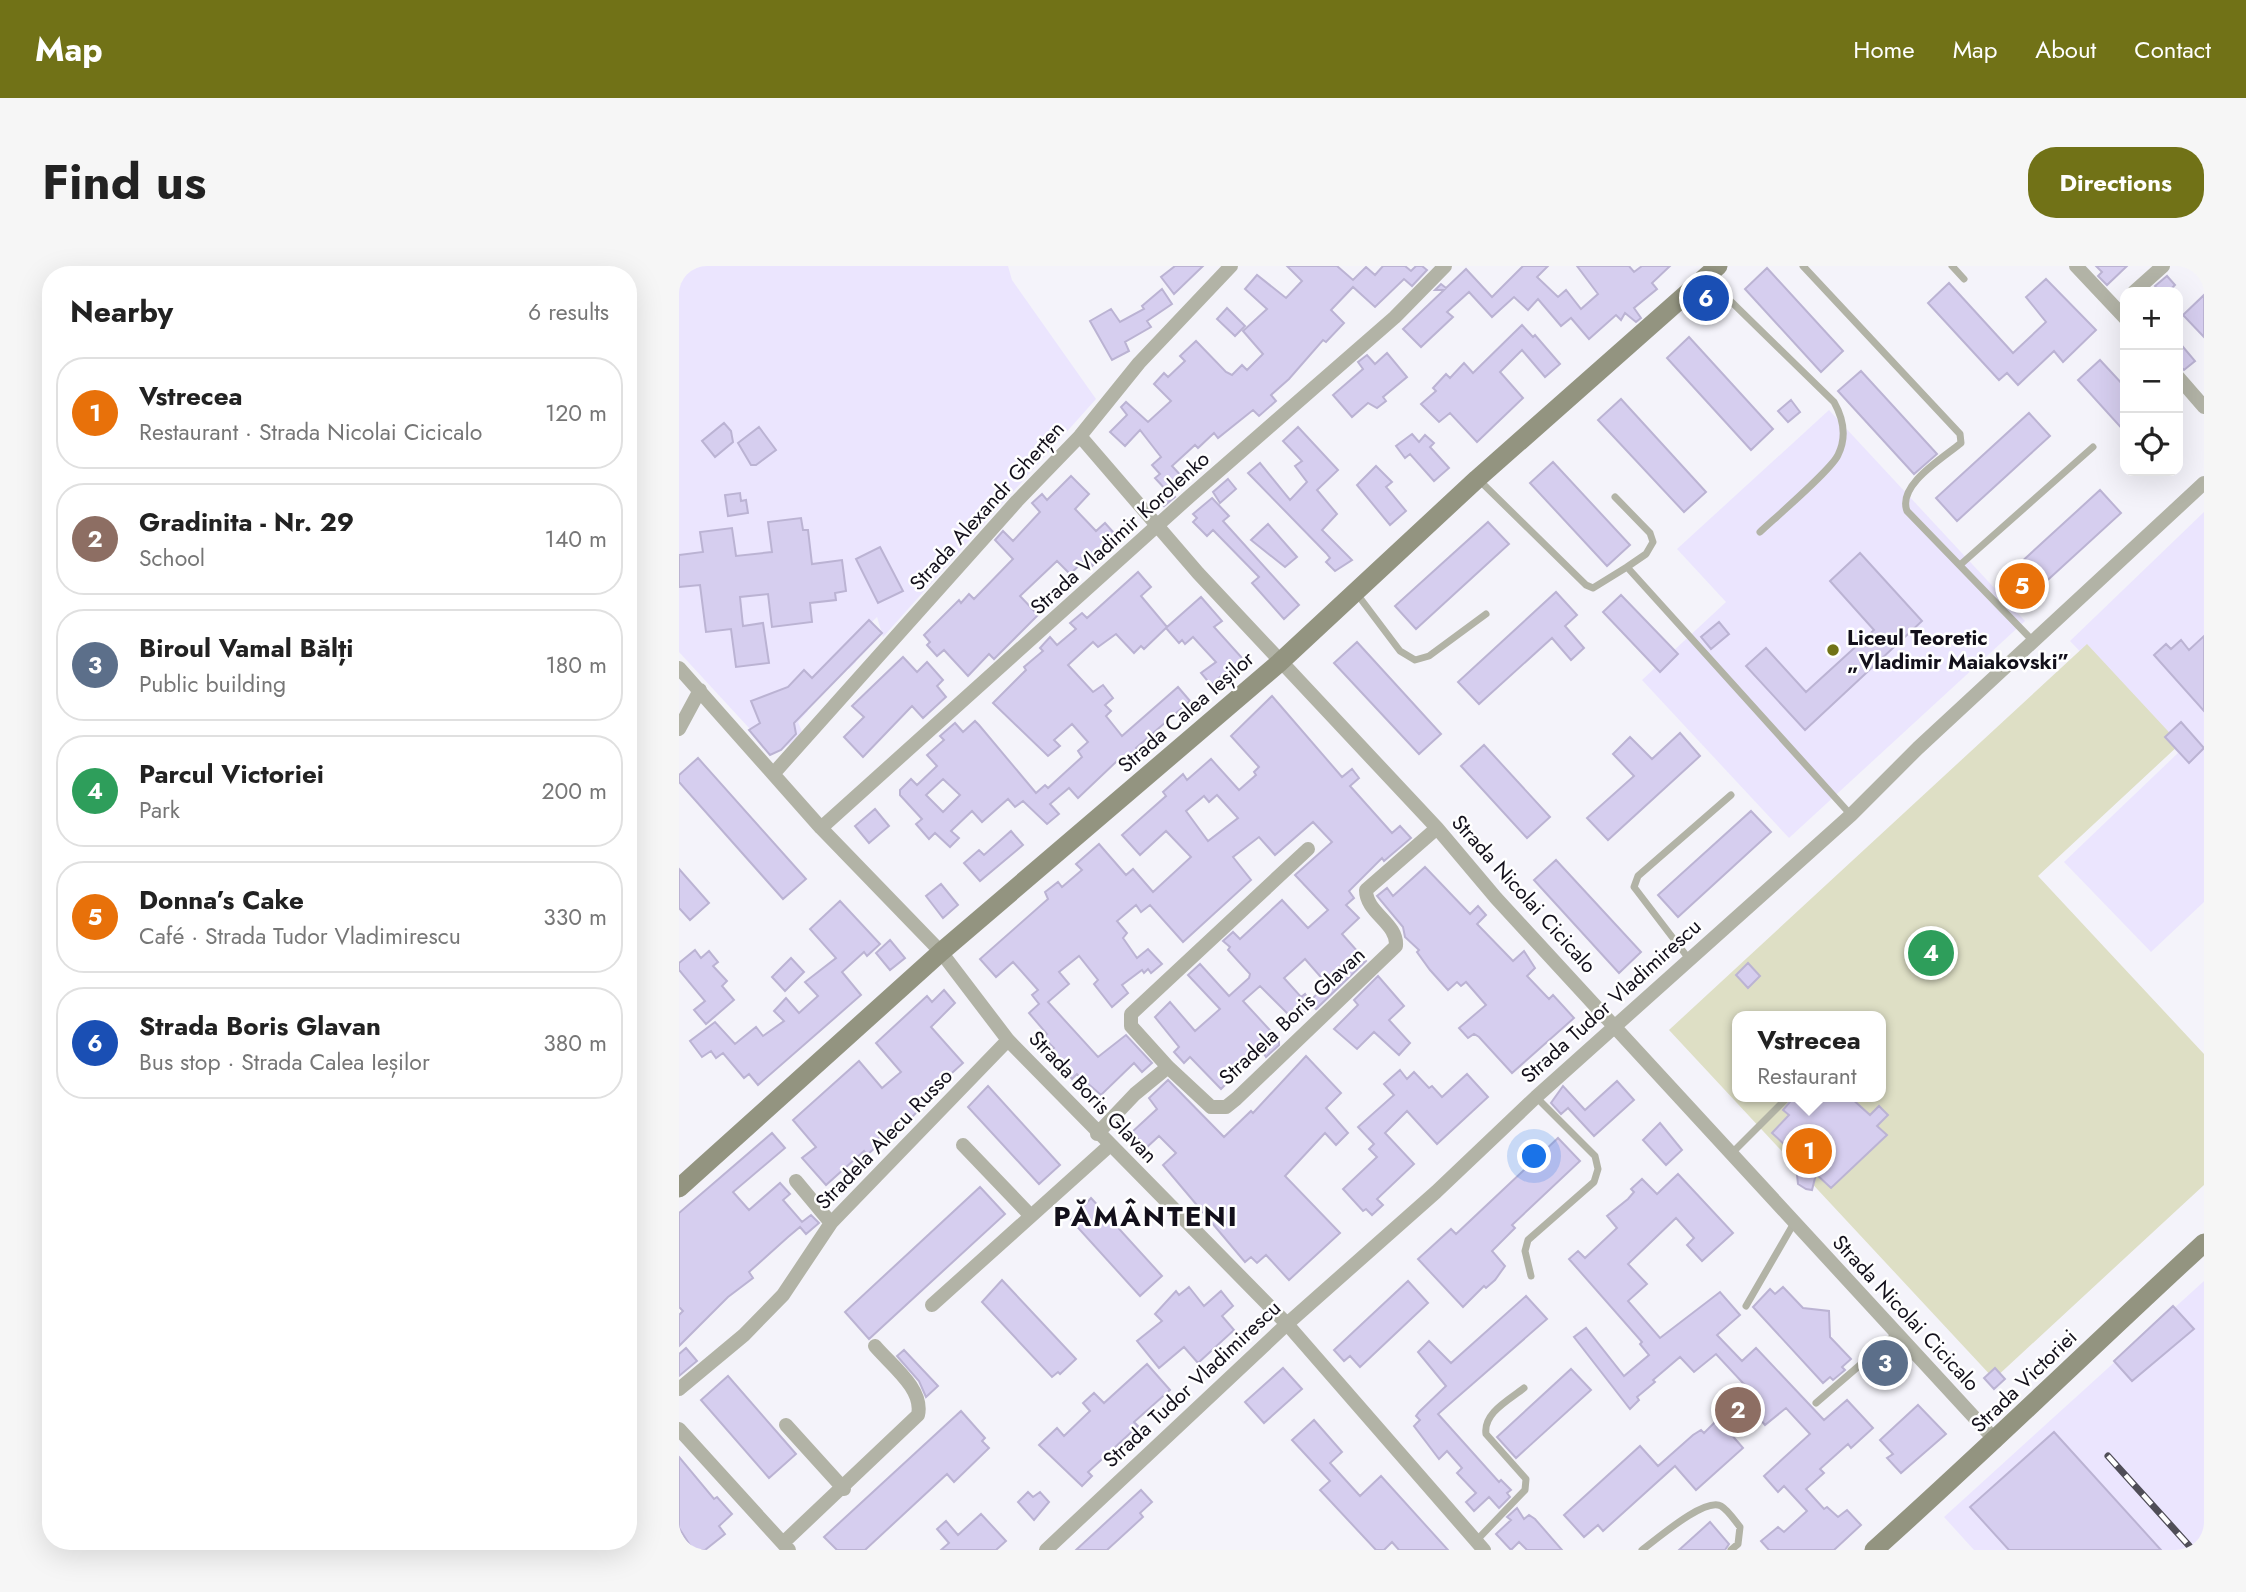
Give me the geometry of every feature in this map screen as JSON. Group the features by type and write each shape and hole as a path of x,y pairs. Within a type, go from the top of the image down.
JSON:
{"street":[{"name":"Strada Alexandr Gherțen","path":"774,773 1017,501 1080,436 1139,363 1231,266"},
{"name":"Strada Vladimir Korolenko","path":"821,828 1395,317 1445,266"},
{"path":"2076,266 2120,307"},
{"path":"2140,287 2163,266"},
{"name":"Strada Calea Ieșilor","path":"679,1188 941,952 1279,663 1477,479 1712,272"},
{"path":"2183,383 2204,407"},
{"name":"Strada Nicolai Cicicalo","path":"1080,436 1279,663 1437,828 1496,898 1996,1441"},
{"name":"Strada Tudor Vladimirescu","path":"1046,1550 1287,1324 1436,1192 1689,958 1851,815 2033,641 2204,484"},
{"name":"Strada Boris Glavan","path":"679,668 821,828 941,952 1008,1040 1097,1134 1287,1324 1480,1546"},
{"path":"679,730 700,690"},
{"name":"Stradela Boris Glavan","path":"1308,849 1131,1014 1131,1026 1168,1067 1211,1107 1226,1107 1236,1099 1396,946 1394,932 1368,901 1366,890 1437,828"},
{"name":"Stradela Alecu Russo","path":"679,1389 744,1335 783,1295 807,1264 831,1223 1008,1040"},
{"path":"1097,1134 1135,1094 1168,1067"},
{"path":"963,1145 1031,1216"},
{"path":"932,1305 1109,1146"},
{"path":"796,1181 831,1223"},
{"name":"Strada Victoriei","path":"1874,1550 1996,1441 2032,1403 2204,1243"},
{"path":"679,1429 786,1547 918,1415 921,1404 916,1393 875,1346"},
{"path":"786,1425 844,1489"}],"lane":[{"path":"1803,266 1960,433 1961,443 1917,481 1904,496 1906,511 2033,641"},
{"path":"1952,266 1964,279"},
{"path":"1712,272 1834,402 1842,415 1843,436 1838,456 1761,532"},
{"path":"1960,565 2093,447"},
{"path":"1477,479 1586,585 1593,588 1646,554 1653,542 1650,533 1615,497"},
{"path":"1627,567 1851,815"},
{"path":"1354,591 1400,651 1415,660 1429,656 1486,614"},
{"path":"1689,958 1634,887 1638,876 1731,795"},
{"path":"1531,1276 1525,1251 1528,1240 1594,1182 1598,1169 1595,1156 1536,1097"},
{"path":"1731,1154 1783,1102"},
{"path":"1746,1306 1794,1223"},
{"path":"1816,1403 1898,1333"},
{"path":"1480,1546 1525,1490 1526,1479 1486,1434 1485,1427 1487,1418 1524,1388"},
{"path":"1642,1550 1699,1509 1711,1504 1722,1506 1740,1527 1738,1545 1731,1550"}],"shaded area":[{"path":"679,266 1008,266 1012,280 1096,399 883,637 877,617 844,649 856,662 849,669 836,657 794,698 808,711 798,722 803,734 799,740 772,753 679,652"},
{"name":"Liceul Teoretic „Vladimir Maiakovski”","path":"1829,410 2025,621 1789,838 1642,680 1726,602 1677,549"},
{"path":"2204,512 2204,902 2151,952 2064,862 2178,753 2070,641"},
{"path":"2204,1281 2204,1550 1974,1550 1944,1517"}],"green space":[{"path":"2087,644 2180,744 2038,876 2204,1054 2204,1185 1994,1379 1736,1102 1886,1102 1886,1011 1732,1011 1732,1098 1669,1030"}],"building":[{"path":"1175,266 1203,266 1174,294 1161,277"},
{"path":"1287,266 1337,266 1353,280 1366,267 1375,275 1383,266 1405,266 1411,271 1416,266 1422,266 1427,270 1412,286 1404,279 1375,307 1353,287 1331,310 1344,323 1326,342 1323,340 1271,395 1276,401 1259,416 1253,410 1218,438 1214,433 1198,448 1195,445 1172,466 1186,481 1172,494 1175,497 1164,506 1157,498 1166,490 1155,478 1160,474 1152,465 1161,457 1140,430 1125,446 1110,432 1127,415 1121,407 1126,402 1148,422 1171,401 1154,384 1164,373 1168,377 1185,361 1180,356 1196,341 1226,372 1232,375 1242,365 1247,370 1263,354 1243,331 1267,309 1245,289 1257,275 1286,298 1302,281"},
{"path":"1523,266 1548,266 1537,277 1558,297 1566,290 1581,309 1598,294 1577,266 1629,266 1634,272 1642,266 1670,266 1652,283 1657,289 1634,308 1641,318 1636,322 1625,313 1621,320 1616,315 1589,339 1571,318 1561,326 1538,299 1528,310 1514,297 1492,317 1469,292 1447,312 1453,317 1421,347 1403,329 1444,290 1435,290 1441,284 1446,288 1466,269 1492,297"},
{"path":"2096,266 2127,266 2107,285 2098,276 2102,272"},
{"path":"1767,268 1843,351 1821,372 1745,289"},
{"path":"2167,276 2175,285 2173,287 2155,286"},
{"path":"2046,279 2096,330 2063,362 2054,351 2018,385 2007,373 1999,380 1928,303 1949,283 2013,353 2046,322 2026,297"},
{"path":"1162,289 1172,304 1147,321 1151,327 1125,342 1129,351 1112,360 1090,321 1111,309 1120,322 1144,309 1142,306"},
{"path":"2204,295 2204,337 2183,315"},
{"path":"1227,308 1245,326 1235,336 1217,319"},
{"path":"1522,325 1533,337 1535,335 1560,364 1545,377 1522,350 1500,372 1523,398 1477,442 1450,413 1439,422 1421,404 1436,391 1433,388 1446,374 1450,378 1464,363 1473,373"},
{"path":"1689,337 1773,429 1751,450 1667,358"},
{"path":"2183,347 2195,361 2183,369"},
{"path":"1387,353 1407,377 1383,397 1386,401 1377,408 1368,403 1352,417 1333,395 1363,369 1358,362 1367,355 1375,364"},
{"path":"2100,360 2120,382 2120,426 2078,380"},
{"path":"1861,371 1937,454 1914,474 1838,391"},
{"path":"1621,399 1706,492 1684,512 1598,420"},
{"path":"1791,400 1800,412 1788,422 1778,411"},
{"path":"2029,413 2050,436 1957,521 1936,498"},
{"path":"724,423 731,431 733,442 715,457 702,441"},
{"path":"759,427 776,450 756,465 751,465 738,443"},
{"path":"1298,427 1338,470 1317,490 1337,514 1322,530 1352,560 1335,571 1326,562 1330,558 1326,553 1248,473 1260,463 1290,500 1307,482 1295,466 1302,461 1283,441"},
{"path":"1412,434 1419,442 1425,435 1434,443 1430,447 1449,468 1434,481 1410,454 1405,458 1396,446"},
{"path":"1553,462 1630,545 1607,566 1530,483"},
{"path":"1376,466 1392,482 1386,487 1406,511 1390,525 1357,485"},
{"path":"1071,476 1089,494 1075,509 1096,531 1105,523 1121,541 1092,566 1086,559 1070,574 1057,561 1020,596 1038,615 994,659 989,654 968,676 944,650 937,656 927,645 930,642 924,635 959,600 961,603 969,594 974,599 1013,559 995,540 1003,531 1013,541 1040,512 1032,503 1042,494 1047,500"},
{"path":"1228,479 1236,489 1220,503 1213,492"},
{"path":"2100,490 2121,513 2028,598 2007,575"},
{"path":"740,493 741,501 746,500 748,513 728,516 725,495"},
{"path":"1212,498 1229,516 1223,521 1299,605 1284,619 1252,583 1259,577 1213,530 1207,536 1193,522 1197,518 1193,514"},
{"path":"801,518 803,530 808,530 812,564 842,560 846,591 835,593 836,600 810,603 812,622 772,627 768,594 740,597 743,626 763,623 769,663 736,667 731,629 706,632 700,585 679,587 679,555 703,552 700,532 732,528 736,556 772,552 768,522"},
{"path":"1488,522 1509,544 1416,629 1395,606"},
{"path":"1268,524 1297,557 1285,567 1251,540"},
{"path":"880,547 903,591 878,603 856,559"},
{"path":"1860,553 1922,621 1805,730 1746,666 1766,648 1806,692 1874,630 1830,581"},
{"path":"1138,572 1151,587 1141,596 1167,627 1201,597 1222,621 1214,627 1242,658 1211,685 1201,673 1216,662 1193,637 1185,644 1182,640 1179,643 1166,628 1144,649 1141,646 1134,653 1116,634 1098,647 1093,642 1068,665 1093,692 1103,685 1113,698 1105,705 1111,711 1106,716 1122,736 1178,687 1190,701 1136,748 1138,751 1120,766 1117,761 1078,798 1069,788 1050,804 1059,814 1047,824 1023,801 1015,807 1008,799 982,822 972,811 951,831 959,838 950,847 935,833 929,839 916,824 922,819 900,795 900,790 911,779 917,785 937,766 927,755 944,740 940,736 955,723 963,732 975,721 1036,793 1045,785 1048,788 1082,757 1078,751 1088,742 1072,724 1054,740 1060,746 1048,756 993,703 1026,670 1024,667 1043,651 1040,648 1050,637 1057,645 1076,629 1070,623 1082,613 1087,618","holes":["943,779 960,795 943,812 926,795"]},
{"path":"1556,592 1577,615 1565,626 1584,648 1571,660 1552,638 1479,704 1458,682"},
{"path":"1621,595 1678,654 1660,672 1603,612"},
{"path":"869,620 882,633 794,723 796,734 781,750 770,755 749,730 760,723 751,701 788,687 804,670 812,678"},
{"path":"1719,622 1729,634 1711,649 1701,637"},
{"path":"2204,636 2204,711 2154,655 2166,644 2171,649 2181,640 2189,650"},
{"path":"1357,642 1441,734 1419,754 1334,663"},
{"path":"903,657 917,672 927,662 943,680 937,686 946,697 923,718 912,706 863,757 844,737 864,717 852,706"},
{"path":"1272,696 1342,777 1352,769 1359,778 1350,786 1392,833 1400,826 1411,838 1384,861 1382,858 1349,891 1354,898 1346,905 1359,918 1342,934 1366,961 1316,1009 1312,1005 1295,1021 1260,986 1243,1001 1279,1040 1279,1045 1266,1057 1262,1051 1253,1057 1221,1089 1190,1057 1184,1063 1174,1052 1179,1047 1155,1017 1170,1002 1195,1031 1220,1009 1188,975 1200,964 1229,996 1249,978 1250,974 1223,941 1233,932 1240,939 1282,900 1308,928 1328,910 1295,875 1332,842 1313,822 1275,855 1259,837 1233,857 1251,880 1183,942 1150,905 1141,912 1136,905 1117,921 1127,933 1123,938 1137,958 1148,949 1162,964 1151,973 1148,969 1144,973 1142,970 1122,985 1128,993 1112,1007 1094,984 1098,980 1079,956 1059,972 1069,984 1048,1002 1098,1057 1126,1035 1152,1063 1142,1072 1134,1063 1101,1095 1077,1074 1072,1079 1049,1052 1054,1048 1043,1037 1047,1034 1029,1013 1039,1004 1032,995 1038,990 1013,962 996,977 980,959 1048,899 1045,892 1058,882 1062,887 1082,870 1076,864 1099,844 1126,875 1133,869 1153,892 1191,857 1166,831 1140,855 1122,835 1166,796 1163,792 1183,774 1187,780 1211,759 1239,790 1256,775 1254,772 1259,767 1231,736","holes":["1217,795 1238,818 1208,841 1186,811 1204,796 1209,802","1305,959 1327,984 1310,1001 1305,994 1301,997 1284,978"]},
{"path":"2181,722 2204,748 2189,763 2165,737"},
{"path":"1680,733 1700,756 1608,840 1587,818 1634,776 1613,754 1630,737 1652,759"},
{"path":"1484,745 1550,817 1527,838 1461,766"},
{"path":"698,758 806,879 783,899 679,782 679,775"},
{"path":"875,809 889,826 869,843 855,826"},
{"path":"1751,811 1771,832 1678,917 1658,895"},
{"path":"1011,831 1023,845 980,881 964,863 979,850 984,855"},
{"path":"1556,860 1641,952 1619,973 1534,880"},
{"path":"1425,867 1470,914 1478,906 1486,915 1477,924 1513,961 1524,951 1535,968 1527,976 1549,999 1553,995 1574,1018 1512,1073 1479,1037 1474,1034 1468,1038 1459,1028 1486,1005 1466,982 1461,986 1457,982 1448,990 1430,970 1417,952 1419,950 1405,937 1403,927 1377,896 1387,888 1393,896"},
{"path":"679,869 709,903 690,920 679,908"},
{"path":"941,884 958,905 943,918 926,896"},
{"path":"840,901 880,944 867,956 864,952 842,972 861,995 758,1085 749,1074 744,1078 723,1053 716,1058 711,1051 702,1057 690,1041 715,1022 735,1044 756,1027 763,1036 784,1021 774,1011 786,998 799,1013 818,996 805,982 836,958 810,929"},
{"path":"890,940 905,958 890,970 876,953"},
{"path":"695,950 701,958 709,951 718,962 713,966 727,981 722,986 734,1000 706,1024 694,1010 705,1001 679,970 679,963"},
{"path":"791,958 804,972 785,991 772,977"},
{"path":"1748,963 1760,976 1748,988 1736,975"},
{"path":"1378,976 1404,1006 1389,1020 1410,1043 1399,1055 1374,1032 1357,1049 1334,1029 1358,1005 1354,1000"},
{"path":"944,990 955,1003 931,1027 963,1063 920,1102 923,1106 902,1127 897,1122 874,1142 878,1145 867,1155 864,1151 826,1185 802,1158 816,1147 793,1120 859,1061 882,1088 901,1072 876,1043 927,996 932,1002"},
{"path":"1306,1056 1341,1093 1326,1108 1348,1133 1336,1145 1325,1133 1285,1176 1340,1233 1289,1280 1266,1255 1257,1263 1251,1257 1245,1262 1163,1165 1176,1153 1159,1136 1146,1148 1132,1132 1157,1109 1149,1098 1168,1080 1224,1137 1251,1111 1253,1113"},
{"path":"1400,1070 1407,1079 1414,1072 1442,1097 1467,1074 1488,1097 1437,1144 1407,1111 1385,1133 1414,1164 1377,1199 1383,1205 1372,1215 1366,1209 1363,1211 1343,1189 1377,1157 1369,1149 1374,1144 1358,1127 1394,1095 1384,1084"},
{"path":"1617,1081 1634,1100 1594,1136 1568,1108 1561,1114 1551,1103 1563,1086 1585,1110"},
{"path":"988,1086 1060,1165 1039,1184 968,1107"},
{"path":"1790,1102 1856,1102 1870,1115 1879,1106 1888,1115 1877,1126 1887,1135 1831,1188 1816,1174 1812,1190 1806,1189 1798,1184 1797,1175 1813,1171 1772,1133 1789,1115 1783,1110"},
{"path":"1660,1123 1682,1150 1666,1165 1643,1140"},
{"path":"772,1133 785,1148 733,1192 749,1210 780,1183 790,1194 783,1200 802,1222 811,1215 819,1223 806,1234 800,1227 788,1237 749,1272 753,1278 728,1297 679,1346 679,1315 683,1311 679,1307 679,1213"},
{"path":"1558,1138 1580,1161 1512,1225 1515,1228 1492,1251 1505,1266 1495,1280 1486,1288 1484,1286 1463,1307 1418,1259 1451,1229 1456,1234"},
{"path":"1678,1174 1733,1233 1702,1261 1687,1245 1694,1238 1676,1218 1628,1264 1647,1284 1628,1301 1660,1338 1720,1292 1740,1315 1717,1335 1742,1361 1756,1348 1824,1420 1847,1400 1873,1428 1851,1448 1848,1444 1820,1469 1824,1473 1806,1489 1824,1509 1827,1507 1838,1517 1847,1510 1861,1525 1834,1550 1769,1550 1761,1541 1778,1527 1784,1532 1807,1511 1784,1486 1778,1492 1764,1476 1810,1434 1786,1408 1765,1425 1747,1404 1756,1397 1716,1354 1694,1372 1680,1357 1653,1380 1655,1382 1637,1397 1639,1400 1630,1409 1574,1337 1586,1328 1624,1376 1649,1355 1640,1344 1642,1342 1569,1259 1578,1251 1585,1258 1617,1228 1607,1216 1628,1199 1634,1192 1631,1189 1642,1179 1657,1194"},
{"path":"980,1187 1005,1214 869,1339 845,1312"},
{"path":"1091,1198 1162,1276 1140,1296 1071,1220"},
{"path":"1002,1280 1076,1359 1060,1374 1058,1372 1052,1377 982,1302"},
{"path":"1408,1281 1428,1303 1360,1367 1350,1356 1344,1361 1334,1350"},
{"path":"1189,1287 1204,1306 1221,1291 1233,1306 1222,1316 1234,1330 1198,1363 1184,1347 1159,1368 1137,1341 1162,1321 1155,1314 1176,1291 1179,1295"},
{"path":"1783,1287 1803,1308 1829,1311 1830,1337 1851,1359 1842,1367 1845,1370 1833,1380 1830,1377 1823,1383 1753,1307 1770,1289 1775,1294"},
{"path":"1526,1296 1547,1319 1438,1414 1499,1482 1501,1480 1511,1490 1507,1493 1510,1497 1499,1508 1489,1497 1474,1511 1466,1502 1476,1493 1457,1473 1462,1468 1447,1451 1439,1459 1414,1426 1420,1420 1416,1416 1419,1412 1446,1386 1418,1352 1429,1341 1451,1363"},
{"path":"2173,1306 2194,1329 2132,1381 2114,1361"},
{"path":"686,1348 697,1361 679,1376 679,1354"},
{"path":"904,1350 938,1386 926,1397 919,1381 897,1356"},
{"path":"1147,1364 1170,1390 1134,1422 1138,1426 1088,1472 1092,1476 1082,1486 1039,1445 1057,1428 1064,1436 1090,1411 1083,1403 1094,1393 1104,1403"},
{"path":"1283,1368 1302,1389 1264,1423 1245,1402"},
{"path":"1995,1368 2005,1379 1994,1389 1984,1378"},
{"path":"1571,1369 1591,1390 1516,1458 1497,1437"},
{"path":"728,1376 796,1454 769,1478 701,1400"},
{"path":"1918,1405 1946,1434 1901,1473 1887,1458 1893,1454 1880,1440"},
{"path":"961,1411 985,1438 982,1441 989,1448 954,1482 947,1474 865,1550 837,1550 824,1537"},
{"path":"1314,1420 1342,1452 1330,1463 1360,1496 1381,1476 1448,1550 1399,1550 1392,1542 1384,1550 1376,1550 1320,1490 1330,1481 1292,1440"},
{"path":"1715,1422 1721,1429 1724,1426 1743,1448 1696,1490 1675,1466 1603,1531 1598,1525 1584,1537 1564,1515 1640,1446 1658,1466 1693,1435 1701,1430 1704,1433"},
{"path":"2054,1432 2161,1550 2009,1550 1970,1507"},
{"path":"679,1457 714,1499 717,1497 732,1514 719,1526 725,1534 705,1550 693,1550 679,1528"},
{"path":"1141,1490 1152,1502 1140,1513 1143,1517 1107,1550 1076,1550"},
{"path":"1028,1492 1033,1497 1040,1492 1049,1502 1034,1520 1018,1502"},
{"path":"1517,1508 1524,1519 1529,1515 1535,1519 1562,1550 1527,1550 1519,1542 1511,1550 1496,1534 1511,1520 1507,1517"},
{"path":"981,1514 1006,1541 996,1550 941,1550 949,1543 937,1529 946,1521 958,1535"},
{"path":"1710,1522 1729,1544 1725,1550 1679,1550"}],"railway":[{"path":"2108,1456 2193,1550"}],"place":[{"name":"Strada Boris Glavan","path":"1706,298"},
{"name":"Donna’s Cake","path":"2022,586"},
{"name":"Liceul Teoretic „Vladimir Maiakovski”","path":"1833,650"},
{"name":"Parcul Victoriei","path":"1931,953"},
{"name":"Vstrecea","path":"1809,1151"},
{"name":"Biroul Vamal Bălți","path":"1885,1363"},
{"name":"Gradinita - Nr. 29","path":"1738,1410"}],"district":[{"name":"PĂMÂNTENI","path":"1146,1216"}]}
